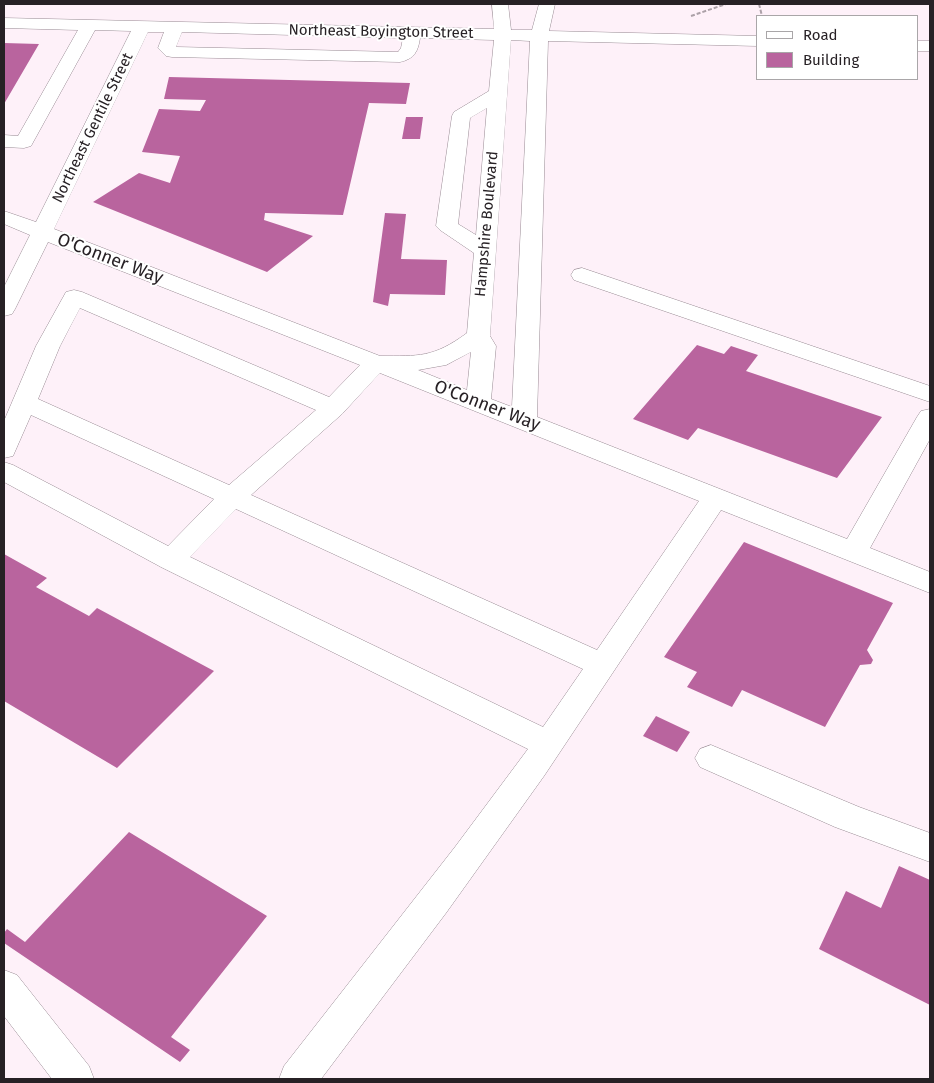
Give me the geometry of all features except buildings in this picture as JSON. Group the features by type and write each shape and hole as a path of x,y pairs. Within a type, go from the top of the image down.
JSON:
{"street":[{"name":"Hampshire Boulevard","path":"500,4 504,34 498,93 513,165 524,421"},
{"name":"Hampshire Boulevard","path":"478,403 484,346 478,336 485,251 513,165 546,4"},
{"name":"Northeast Boyington Street","path":"4,23 37,17 89,25 756,41"},
{"path":"4,141 24,142 89,25"},
{"name":"Northeast Gentile Street","path":"4,309 43,233 142,26"},
{"path":"174,27 167,48 172,52 400,57 409,52 412,32"},
{"path":"485,251 447,226 460,116 498,93"},
{"path":"455,163 513,165"},
{"name":"O'Conner Way","path":"4,217 930,583"},
{"path":"582,275 930,394"},
{"path":"4,450 48,346 74,297 333,408"},
{"path":"171,560 232,497 333,408 376,363 412,363 437,360 455,353 478,336"},
{"path":"24,402 602,666"},
{"path":"853,552 930,418"},
{"path":"4,471 171,560 548,744"},
{"path":"298,1079 458,871 602,666 684,541 716,498"},
{"path":"711,758 847,817 930,848"},
{"path":"4,987 75,1079"}]}
